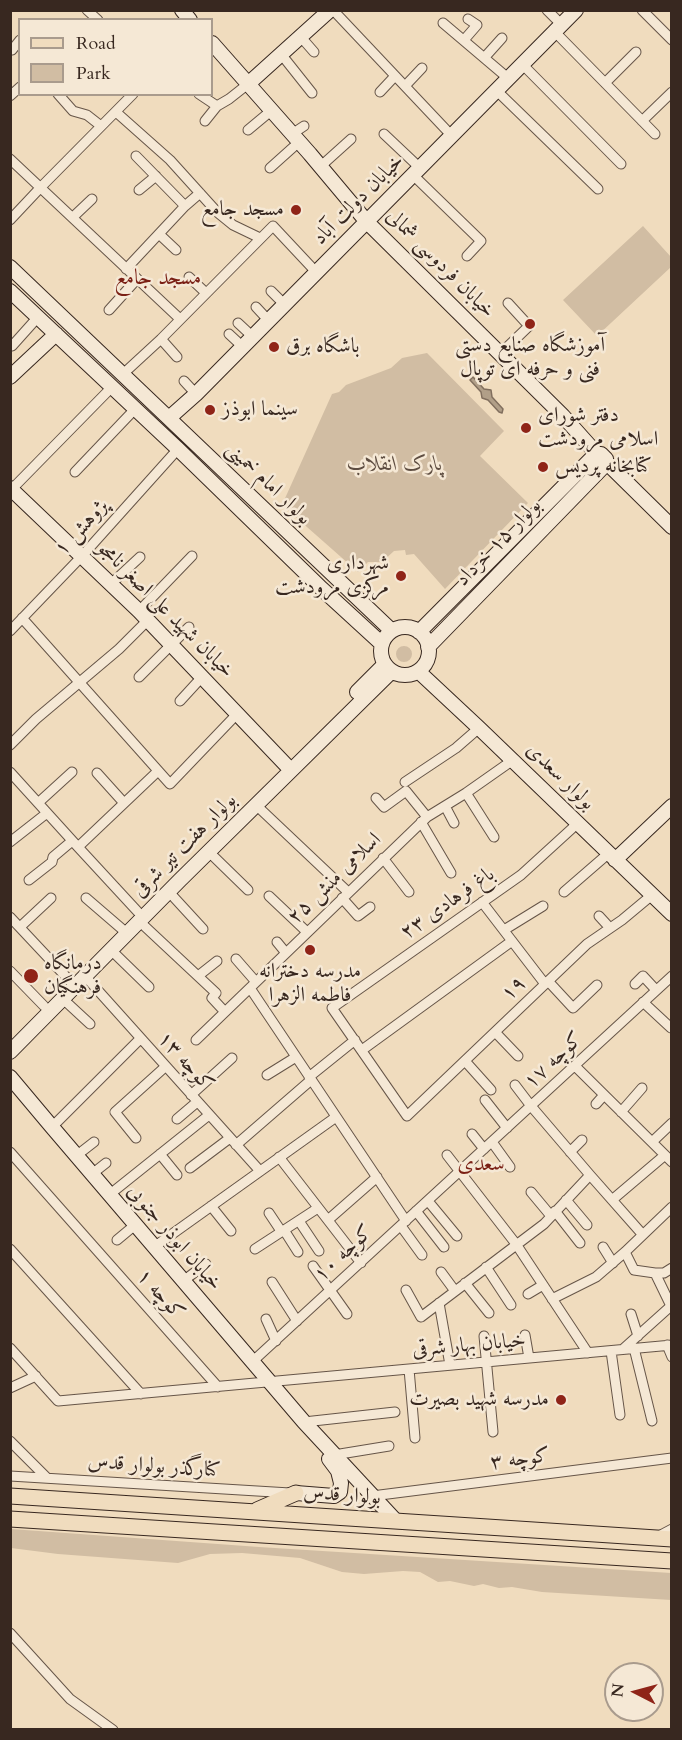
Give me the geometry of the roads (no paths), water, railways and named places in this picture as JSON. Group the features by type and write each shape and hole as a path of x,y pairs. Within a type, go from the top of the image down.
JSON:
{"main road":[{"name":"خیابان دولت آباد","path":"170,418 317,273 576,10"},
{"path":"248,84 330,11"},
{"name":"خیابان فردوسی شمالی","path":"213,44 272,110 299,134 321,166 367,222 563,416 599,460 672,527"},
{"name":"بولوار امام خمینی","path":"10,267 392,631"},
{"name":"بولوار امام خمینی","path":"10,291 382,644"},
{"path":"10,377 56,334"},
{"name":"بولوار ۱۵ خرداد","path":"419,632 599,460"},
{"name":"بولوار ۱۵ خرداد","path":"428,647 599,460"},
{"name":"خیابان شهید علی اصغر نامجو","path":"11,490 144,615 286,765"},
{"path":"405,627 419,632 423,636 429,653 421,668 409,675 400,675 388,667 381,651 382,644 392,631 405,627"},
{"name":"بولوار هفت تیر شرقی","path":"10,1052 111,950 139,916 286,765 388,667"},
{"name":"بولوار هفت تیر شرقی","path":"10,1040 122,929 169,892 178,877 208,852 256,805 388,667"},
{"name":"بولوار سعدی","path":"421,668 479,728 578,823 672,902"},
{"name":"بولوار سعدی","path":"421,668 672,914"},
{"path":"615,856 672,806"},
{"name":"خیابان ابوذر جنوبی","path":"10,1077 305,1424"},
{"path":"305,1424 395,1520"},
{"path":"254,1511 296,1493 334,1496 340,1492 341,1483 338,1471 305,1424"},
{"name":"بولوار قدس","path":"10,1496 672,1539"},
{"name":"بولوار قدس","path":"10,1519 672,1561"}],"street":[{"path":"547,10 558,29 605,83 655,134"},
{"path":"330,11 452,136"},
{"path":"646,12 672,40"},
{"path":"464,40 477,26 468,19"},
{"path":"443,23 509,79"},
{"path":"300,36 314,52"},
{"path":"484,58 502,38"},
{"path":"357,54 366,46"},
{"path":"605,83 636,52"},
{"path":"281,54 312,93"},
{"path":"523,65 621,164"},
{"path":"405,86 422,68"},
{"path":"380,92 395,76"},
{"path":"205,121 217,106 248,84"},
{"path":"496,91 598,189"},
{"path":"642,121 672,92"},
{"path":"60,96 73,111 87,115 101,126"},
{"path":"10,220 131,96"},
{"path":"202,96 217,106"},
{"path":"248,130 272,110"},
{"path":"116,112 170,160 217,212 233,225 260,238"},
{"path":"270,168 299,134"},
{"path":"384,134 416,172 482,241 467,256"},
{"path":"321,166 351,139"},
{"path":"136,156 185,206"},
{"path":"10,159 180,319"},
{"path":"139,190 156,176"},
{"path":"126,269 200,193"},
{"path":"73,217 92,199"},
{"path":"123,374 273,226 317,273"},
{"path":"159,234 176,250"},
{"path":"189,277 206,293"},
{"path":"109,310 137,279"},
{"path":"271,291 285,305"},
{"path":"500,354 529,326 508,303"},
{"path":"256,307 268,321"},
{"path":"12,346 38,317"},
{"path":"238,323 248,342"},
{"path":"229,334 248,342"},
{"path":"161,339 177,357"},
{"path":"184,381 196,394"},
{"path":"11,490 112,387"},
{"path":"75,472 135,409"},
{"name":"پژوهش ۱","path":"10,631 82,556 178,449"},
{"path":"10,745 36,718 119,649 192,556"},
{"path":"111,584 140,558"},
{"path":"22,618 170,784 237,714"},
{"path":"139,677 189,627"},
{"path":"180,701 202,677"},
{"path":"405,782 456,748 479,728"},
{"name":"اسلامی منش ۲۵","path":"196,1040 424,819 513,760"},
{"path":"30,880 52,862 53,857 75,844 158,771"},
{"path":"10,772 139,916 216,993 212,998 225,1012"},
{"path":"38,803 72,772"},
{"path":"97,773 124,803"},
{"path":"376,798 384,807 406,791 424,819 451,873"},
{"path":"466,793 494,837"},
{"path":"256,805 345,895 358,916 370,907"},
{"path":"445,806 454,823"},
{"path":"10,842 46,813"},
{"name":"باغ فرهادی ۲۳","path":"355,1040 332,1008 521,874 578,823"},
{"path":"208,852 248,890"},
{"path":"564,892 615,856"},
{"path":"383,858 409,892"},
{"path":"169,892 203,929"},
{"name":"۱۹","path":"362,1050 408,1116 587,944 652,895"},
{"path":"269,896 307,932"},
{"path":"20,927 51,897"},
{"path":"86,898 122,929"},
{"path":"482,902 546,982 573,1008 597,985"},
{"path":"504,930 543,906"},
{"path":"599,916 610,928"},
{"path":"10,917 70,981"},
{"path":"190,1168 233,1142 355,1040 362,1050 512,941"},
{"path":"277,942 286,953"},
{"path":"111,950 149,987"},
{"path":"236,959 310,1079 376,1177 422,1255"},
{"path":"198,976 217,961"},
{"path":"10,971 44,1006"},
{"name":"کوچه ۱۳","path":"85,976 260,1171"},
{"path":"635,984 643,976 656,990"},
{"name":"کوچه ۱۷","path":"460,1172 672,976"},
{"path":"63,999 90,1024"},
{"path":"643,1002 670,1028"},
{"path":"495,1032 518,1056"},
{"path":"52,1127 140,1039"},
{"path":"267,1075 296,1057"},
{"path":"177,1119 232,1058"},
{"path":"465,1061 491,1090"},
{"path":"575,1066 668,1158 612,1200"},
{"path":"136,1138 115,1112 165,1067"},
{"path":"515,1085 570,1152 643,1234"},
{"path":"621,1112 642,1088"},
{"path":"596,1104 604,1095"},
{"path":"485,1100 507,1128"},
{"path":"109,1195 209,1115"},
{"path":"154,1247 336,1117"},
{"path":"652,1143 672,1123"},
{"path":"472,1134 510,1167"},
{"path":"570,1152 582,1140"},
{"path":"76,1156 94,1142"},
{"name":"کوچه ۱","path":"10,1152 218,1387"},
{"path":"160,1154 177,1175"},
{"path":"447,1155 516,1244 588,1353"},
{"path":"279,1157 361,1263"},
{"path":"92,1174 106,1162"},
{"name":"کوچه ۱۰","path":"252,1362 460,1172"},
{"path":"406,1290 421,1317 544,1224 590,1175"},
{"path":"328,1220 376,1177"},
{"path":"531,1192 580,1243"},
{"path":"566,1200 587,1226"},
{"path":"428,1201 457,1236"},
{"path":"212,1206 231,1232"},
{"path":"552,1299 596,1277 672,1206"},
{"path":"255,1249 318,1208"},
{"path":"416,1211 444,1247"},
{"path":"269,1213 298,1252"},
{"path":"299,1221 319,1251"},
{"path":"117,1240 135,1225"},
{"path":"603,1246 613,1263"},
{"path":"10,1249 141,1394"},
{"path":"625,1252 634,1270 664,1274 672,1268"},
{"path":"183,1281 206,1264"},
{"path":"313,1266 347,1314"},
{"path":"486,1267 511,1305"},
{"path":"441,1272 455,1291"},
{"path":"624,1349 671,1305 655,1273"},
{"path":"272,1282 297,1321"},
{"path":"465,1283 489,1313"},
{"path":"528,1294 543,1285"},
{"path":"439,1303 450,1365"},
{"path":"631,1314 638,1336"},
{"path":"266,1319 276,1341"},
{"path":"525,1335 529,1358"},
{"path":"484,1336 493,1432"},
{"path":"670,1345 672,1357"},
{"name":"خیابان بهار شرقی","path":"36,1376 58,1401 670,1345"},
{"path":"10,1348 36,1376 10,1388"},
{"path":"634,1348 652,1421"},
{"path":"610,1351 620,1415"},
{"path":"410,1369 415,1438"},
{"path":"305,1424 395,1412"},
{"path":"10,1441 47,1478"},
{"path":"334,1455 389,1446"},
{"name":"کوچه ۳","path":"372,1496 672,1458"},
{"name":"کنارگذر بولوار قدس","path":"10,1476 296,1493"},
{"path":"655,1538 672,1528"},
{"path":"10,1633 70,1699 113,1730"}],"place":[{"name":"مسجد جامع","path":"296,210"},
{"name":"آموزشگاه صنایع دستی فنی و حرفه ای توپال","path":"530,324"},
{"name":"باشگاه برق","path":"274,347"},
{"name":"سینما ابوذز","path":"210,410"},
{"name":"دفتر شورای اسلامی مرودشت","path":"526,428"},
{"name":"کتابخانه پردیس","path":"543,467"},
{"name":"شهرداری مرکزی مرودشت","path":"401,576"},
{"name":"مدرسه دخترانه فاطمه الزهرا","path":"310,950"},
{"name":"درمانگاه فرهنگیان","path":"31,976"},
{"name":"مدرسه شهید بصیرت","path":"561,1400"}],"district":[{"name":"مسجد جامع","path":"158,279"},
{"name":"سعدی","path":"481,1165"}],"park label":[{"name":"پارک انقلاب","path":"395,465"}]}
